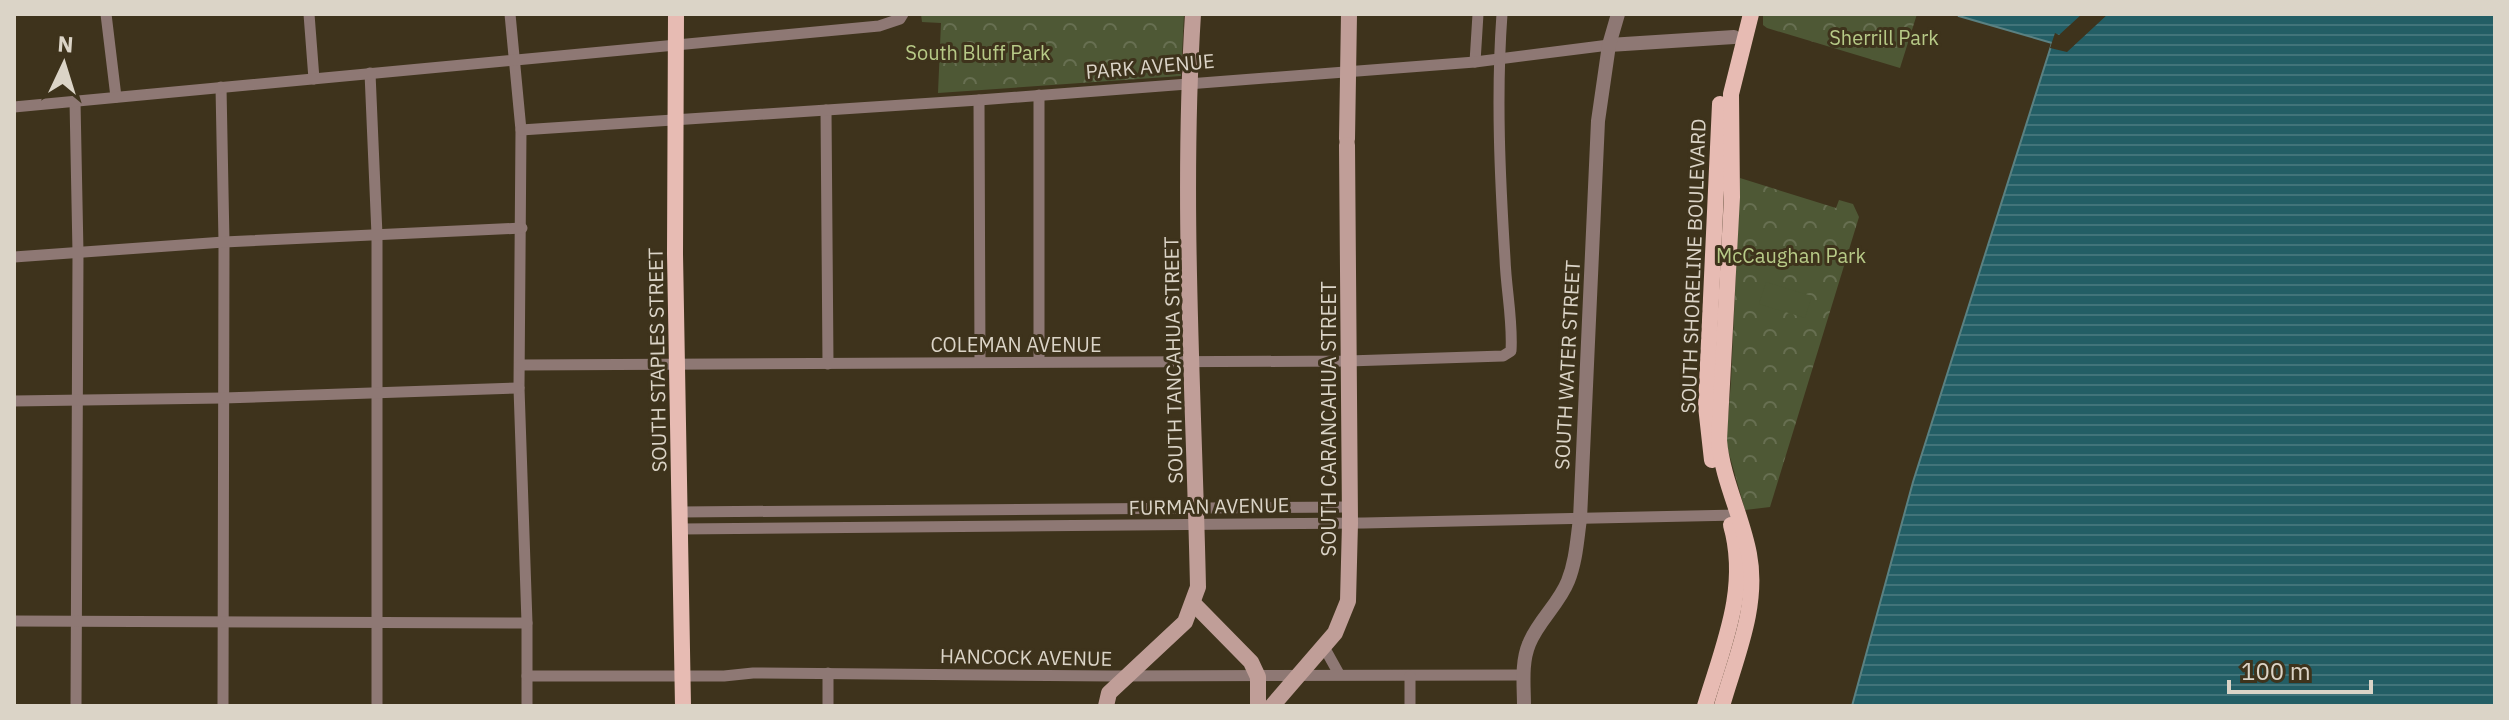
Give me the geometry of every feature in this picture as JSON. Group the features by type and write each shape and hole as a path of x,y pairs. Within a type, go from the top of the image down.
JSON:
{"main road":[{"name":"SOUTH STAPLES STREET","path":"676,14 677,364 683,706"},
{"name":"SOUTH TANCAHUA STREET","path":"1193,14 1189,83 1191,362 1198,587 1194,604"},
{"name":"SOUTH CARANCAHUA STREET","path":"1272,706 1335,633 1348,601 1349,14"},
{"name":"SOUTH SHORELINE BOULEVARD","path":"1739,37 1741,14"},
{"name":"SOUTH SHORELINE BOULEVARD","path":"1722,706 1748,618 1752,592 1750,556 1710,449 1706,406 1720,110 1725,74 1751,14"},
{"name":"SOUTH SHORELINE BOULEVARD","path":"1705,706 1737,595 1733,516"},
{"path":"1106,702 1126,676 1185,622 1194,604 1251,662 1258,677 1258,706"}],"street":[{"path":"106,14 116,97"},
{"path":"309,14 314,79"},
{"path":"510,14 521,130 519,388 527,706"},
{"path":"1475,62 1478,14"},
{"path":"1499,59 1502,14"},
{"name":"SOUTH WATER STREET","path":"1524,706 1524,675 1530,641 1568,581 1580,519 1598,121 1609,45 1618,14"},
{"path":"14,107 879,26 902,16"},
{"name":"PARK AVENUE","path":"521,130 979,100 1475,62 1609,45 1739,37"},
{"name":"COLEMAN AVENUE","path":"520,365 1348,361 1503,356 1511,351 1502,198 1499,59"},
{"path":"370,73 377,235 377,706"},
{"path":"221,87 224,242 223,706"},
{"path":"1039,95 1039,361"},
{"path":"979,100 980,362"},
{"path":"75,101 78,253 76,706"},
{"path":"826,110 828,364"},
{"path":"14,257 224,242 522,228"},
{"path":"14,401 519,388"},
{"name":"FURMAN AVENUE","path":"681,521 853,511 1196,507 1350,515 1580,519 1733,516"},
{"path":"1015,509 1015,526"},
{"path":"853,511 853,528"},
{"name":"FURMAN AVENUE","path":"681,521 853,528 1197,525 1350,515"},
{"path":"14,621 527,623"},
{"path":"1324,647 1339,674"},
{"name":"HANCOCK AVENUE","path":"527,676 753,673 1258,677 1524,675"},
{"path":"828,673 828,706"},
{"path":"1099,676 1106,702"},
{"path":"1410,676 1410,706"}],"green space":[{"name":"South Bluff Park","path":"921,14 1184,14 1181,76 938,93 941,23 922,22"},
{"name":"Sherrill Park","path":"1759,14 1917,14 1900,68 1767,28 1763,25 1763,16"},
{"name":"McCaughan Park","path":"1740,178 1836,208 1839,200 1853,204 1859,217 1770,507 1745,510 1726,443"},
{"path":"1766,282 1812,296 1805,318 1759,304"}],"water":[{"path":"1960,14 2495,14 2495,706 1852,706 1913,482 2052,43"}],"pier":[{"path":"2082,14 2108,14 2067,52 2050,48 2055,33 2059,35"}]}
